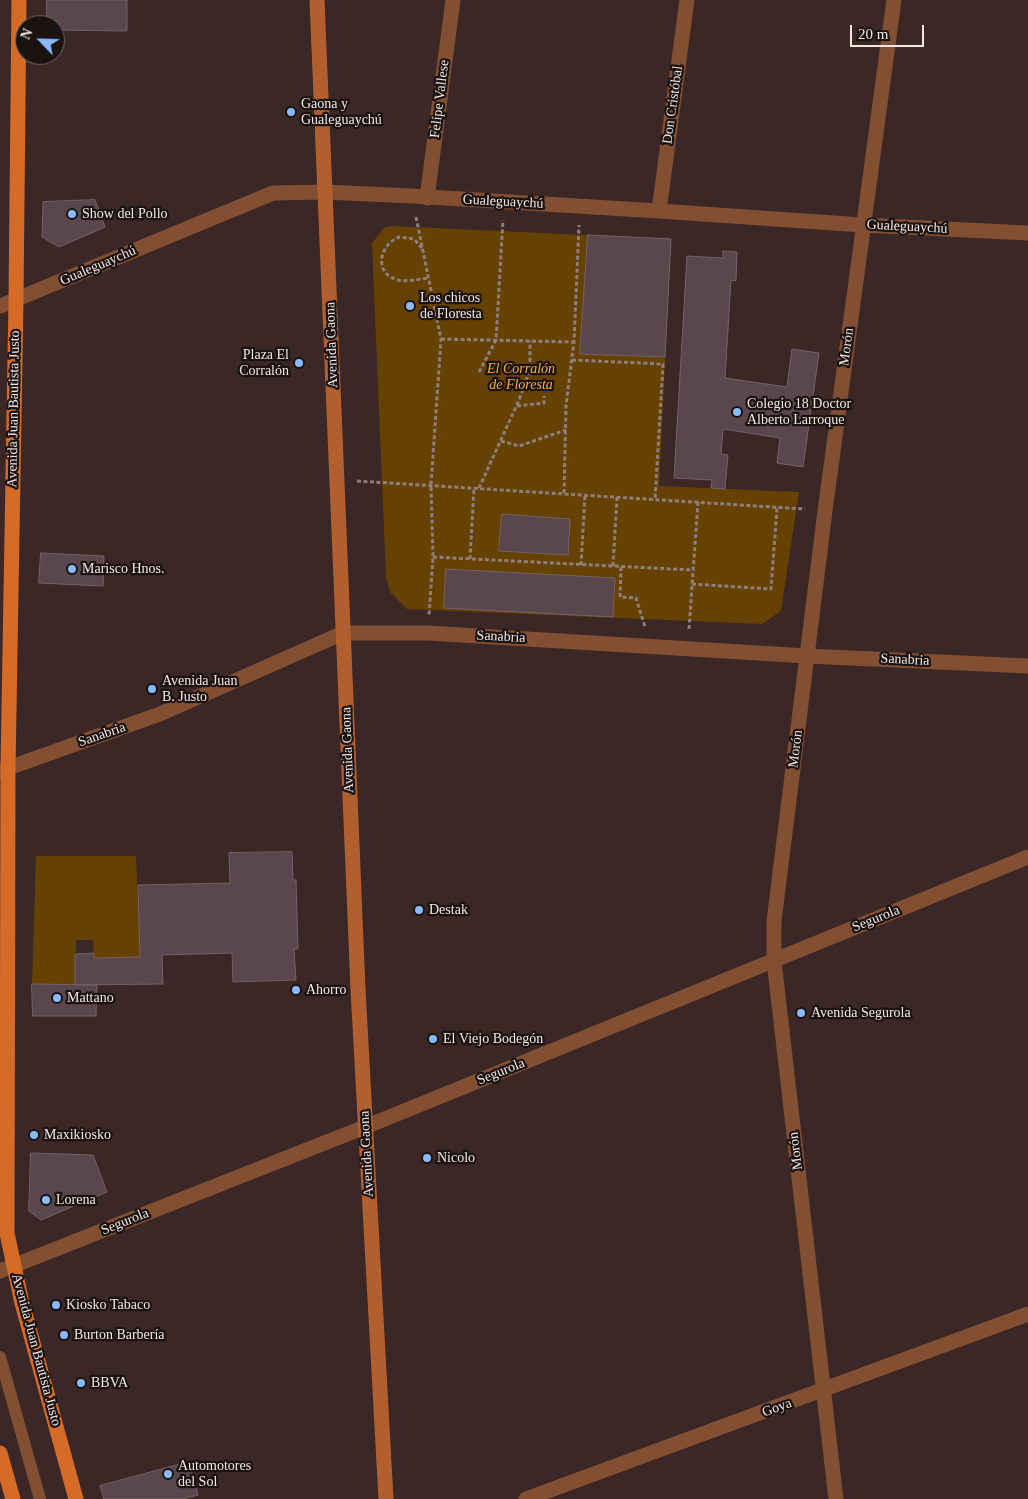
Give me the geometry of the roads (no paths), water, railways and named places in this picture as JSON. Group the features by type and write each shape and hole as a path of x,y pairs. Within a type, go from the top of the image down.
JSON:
{"main road":[{"name":"Avenida Juan Bautista Justo","path":"19,0 16,300 4,770 7,1269 22,1304 76,1499"},
{"name":"Avenida Gaona","path":"317,0 365,1127 386,1499"},
{"path":"0,1453 13,1499"}],"street":[{"name":"Felipe Vallese","path":"420,197 453,0"},
{"name":"Don Cristóbal","path":"659,210 688,0"},
{"name":"Morón","path":"836,1499 774,961 774,921 825,511 894,0"},
{"name":"Gualeguaychú","path":"0,306 273,193 325,192 420,197 1028,233"},
{"name":"Sanabria","path":"4,770 160,714 343,633 428,633 808,656 1028,666"},
{"name":"Segurola","path":"7,1269 365,1127 1028,857"},
{"name":"Goya","path":"526,1499 824,1391 1028,1314"}],"lane":[{"path":"0,1357 40,1499"}],"place":[{"name":"Gaona y Gualeguaychú","path":"291,112"},
{"name":"Show del Pollo","path":"72,214"},
{"name":"Los chicos de Floresta","path":"410,306"},
{"name":"Plaza El Corralón","path":"299,363"},
{"name":"Colegio 18 Doctor Alberto Larroque","path":"737,412"},
{"name":"Marisco Hnos.","path":"72,569"},
{"name":"Avenida Juan B. Justo","path":"152,689"},
{"name":"Destak","path":"419,910"},
{"name":"Ahorro","path":"296,990"},
{"name":"Mattano","path":"57,998"},
{"name":"Avenida Segurola","path":"801,1013"},
{"name":"El Viejo Bodegón","path":"433,1039"},
{"name":"Maxikiosko","path":"34,1135"},
{"name":"Nicolo","path":"427,1158"},
{"name":"Lorena","path":"46,1200"},
{"name":"Kiosko Tabaco","path":"56,1305"},
{"name":"Burton Barbería","path":"64,1335"},
{"name":"BBVA","path":"81,1383"},
{"name":"Automotores del Sol","path":"168,1474"}],"park label":[{"name":"El Corralón de Floresta","path":"521,378"}]}
